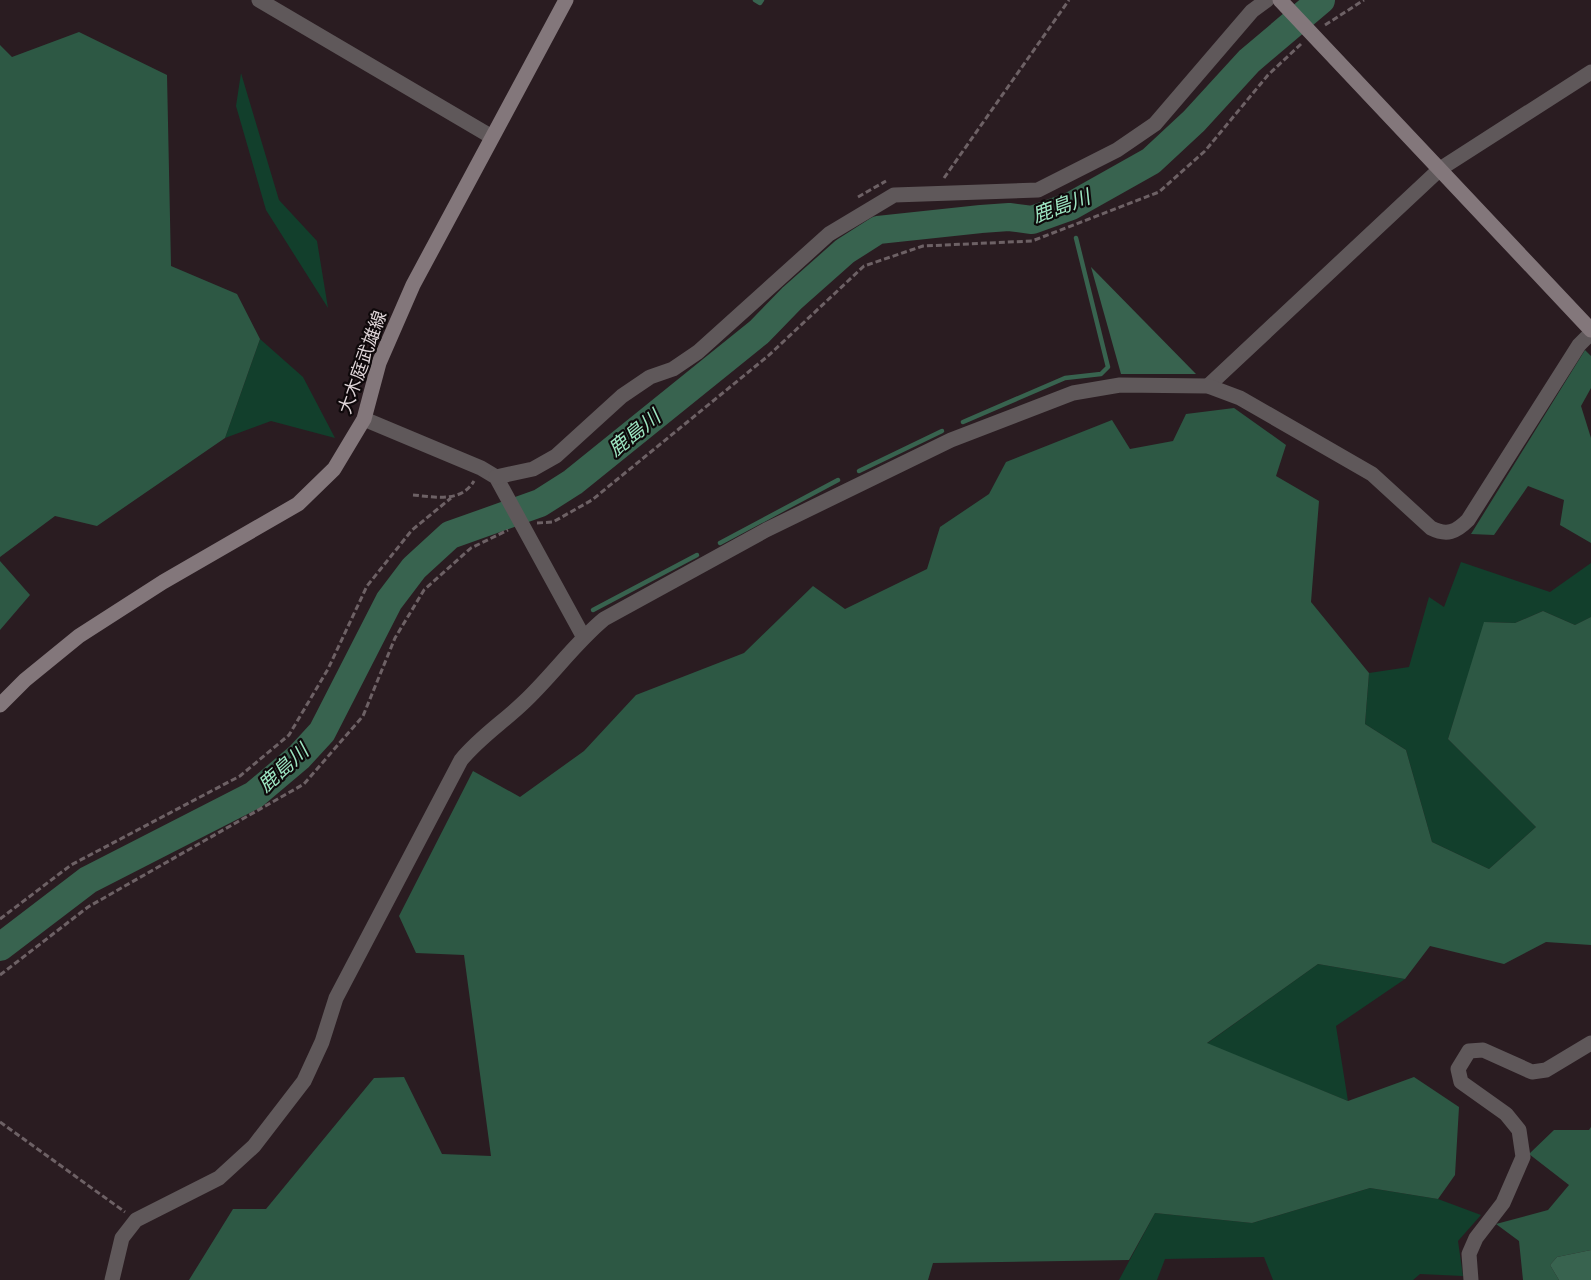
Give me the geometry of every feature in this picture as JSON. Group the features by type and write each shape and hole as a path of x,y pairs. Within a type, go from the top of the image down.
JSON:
{"main road":[{"name":"大木庭武雄線","path":"0,705 25,680 79,636 163,582 298,504 334,470 364,419 379,363 413,285 566,0"},
{"path":"1280,0 1591,332"}],"street":[{"path":"259,0 492,136"},
{"path":"499,481 533,469 556,456 622,396 650,377 673,369 698,352 829,234 894,195 1038,190 1117,150 1155,124 1252,11 1267,0"},
{"path":"1208,386 1440,169 1591,72"},
{"path":"112,1280 122,1238 136,1221 219,1178 254,1146 304,1081 322,1042 336,998 461,760 478,740 522,704 567,658 583,636 604,619 766,530 951,440 1073,393 1120,385 1208,386 1240,398 1372,474 1431,528 1441,533 1452,532 1468,520 1578,345 1591,332"},
{"path":"364,419 481,468 499,481 583,636"},
{"path":"1471,1280 1469,1254 1476,1238 1503,1203 1523,1157 1519,1130 1506,1114 1461,1082 1458,1070 1469,1051 1484,1050 1532,1072 1546,1070 1591,1043"}],"path":[{"path":"0,975 88,907 304,784 363,716 395,638 424,591 471,548 521,524 553,522 592,500 768,356 864,266 923,246 1032,241 1159,192 1205,151 1268,75 1312,34 1347,8 1364,0"},
{"path":"0,920 71,865 240,776 289,735 328,669 367,586 412,530 450,498 470,487 481,468"},
{"path":"413,495 450,498"},
{"path":"0,1122 136,1221"}],"shaded area":[{"path":"79,32 167,75 171,266 237,294 260,339 225,438 97,526 55,516 0,557 0,45 12,57"},
{"path":"241,73 279,200 317,241 328,308 266,210 236,106"},
{"path":"1091,267 1196,374 1121,374"},
{"path":"260,339 303,377 335,438 271,421 225,438"},
{"path":"1585,350 1591,356 1591,388 1581,406 1591,438 1591,543 1560,525 1564,500 1528,486 1494,535 1471,534"},
{"path":"1234,408 1286,445 1276,476 1319,501 1311,602 1369,673 1365,724 1406,750 1432,842 1489,869 1536,827 1448,739 1484,622 1515,623 1543,611 1575,625 1591,617 1591,945 1546,942 1504,964 1430,946 1405,979 1318,964 1207,1043 1348,1101 1414,1077 1459,1107 1455,1175 1438,1199 1370,1188 1252,1223 1155,1213 1129,1260 933,1263 928,1280 189,1280 233,1209 266,1209 374,1078 404,1077 442,1154 491,1156 464,955 416,953 399,916 473,771 520,797 584,751 636,695 744,653 813,586 845,609 927,569 940,527 989,494 1006,462 1112,420 1130,449 1173,441 1186,414"},
{"path":"0,561 30,595 0,630"},
{"path":"1461,562 1550,592 1591,563 1591,617 1575,625 1543,611 1515,623 1485,622 1448,739 1536,827 1489,869 1432,842 1406,750 1365,724 1369,673 1409,667 1429,597 1444,607"},
{"path":"1318,964 1405,979 1336,1026 1348,1101 1206,1044"},
{"path":"1591,1127 1591,1250 1557,1257 1550,1265 1559,1280 1523,1280 1519,1241 1496,1224 1548,1210 1569,1185 1529,1154 1554,1130 1589,1130"},
{"path":"1370,1188 1438,1199 1481,1215 1458,1241 1463,1276 1420,1274 1413,1280 1273,1280 1264,1257 1165,1259 1157,1280 1119,1280 1155,1213 1252,1223"},
{"path":"1591,1250 1591,1280 1559,1280 1550,1265 1557,1257"}],"waterway":[{"path":"755,0 760,3 762,0"},
{"name":"鹿島川","path":"0,947 88,880 254,795 299,757 322,732 389,601 414,568 450,535 540,503 573,482 759,332 792,298 845,251 878,230 1009,217 1032,220 1071,206 1151,161 1194,121 1249,61 1321,0"},
{"path":"1071,206 1072,218"},
{"path":"963,422 1065,378 1101,374 1108,367 1076,238"},
{"path":"859,471 942,431"},
{"path":"720,543 838,480"},
{"path":"593,610 697,555"}]}
